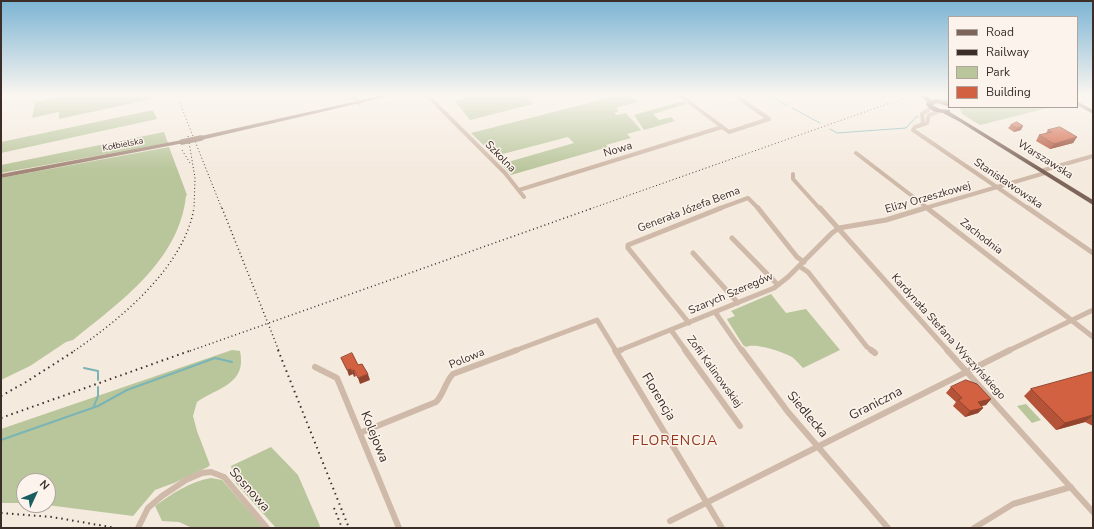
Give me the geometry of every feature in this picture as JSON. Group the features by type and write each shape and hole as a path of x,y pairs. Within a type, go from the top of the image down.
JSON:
{"main road":[{"name":"Warszawska","path":"961,121 1043,170"},
{"name":"Warszawska","path":"965,121 1093,201"}],"street":[{"name":"Kołbielska","path":"1,176 182,142 279,121"},
{"name":"Szkolna","path":"452,121 505,174 524,197"},
{"path":"713,121 730,132 764,121"},
{"path":"921,125 923,121"},
{"path":"921,125 927,123 928,121"},
{"name":"Stanisławowska","path":"921,125 913,128 913,130 1093,253"},
{"name":"Nowa","path":"519,190 722,127"},
{"name":"Zachodnia","path":"856,152 1093,337"},
{"name":"Elizy Orzeszkowej","path":"838,230 886,220 997,188 1043,170 1093,156"},
{"name":"Kardynała Stefana Wyszyńskiego","path":"793,174 793,180 1093,512"},
{"name":"Generała Józefa Bema","path":"689,322 628,248 630,243 748,198 753,202 797,257 804,262"},
{"name":"Szarych Szeregów","path":"616,352 738,303 778,285 804,262 832,233 838,230"},
{"path":"732,238 778,285"},
{"path":"693,253 738,303"},
{"path":"799,266 808,272 867,347 875,353"},
{"name":"Graniczna","path":"670,521 707,504 1093,310"},
{"name":"Siedlecka","path":"715,312 774,395 888,528"},
{"name":"Florencja","path":"597,320 722,528"},
{"name":"Polowa","path":"360,433 436,402 443,394 449,378 453,374 597,320"},
{"name":"Zofii Kalinowskiej","path":"671,330 740,426"},
{"name":"Kolejowa","path":"314,366 337,378 399,528"},
{"name":"Sosnowa","path":"138,528 145,513 162,494 178,484 210,472 218,473 224,477 268,528"},
{"path":"974,528 1013,504 1071,488"}],"green space":[{"path":"102,121 149,121 1,153 1,142"},
{"path":"519,121 633,121 641,130 627,134 631,138 606,145 608,147 511,175 501,164 574,143 568,137 495,156 471,133"},
{"path":"638,121 675,121 644,130"},
{"path":"973,121 997,121 980,125"},
{"path":"164,132 168,143 1,173 1,165"},
{"path":"169,147 187,195 181,219 172,241 160,260 128,295 73,340 66,342 30,366 1,380 1,178"},
{"path":"771,294 786,313 806,309 840,350 803,368 792,357 783,353 769,348 755,346 746,347 743,345 727,319 735,316 731,311"},
{"path":"232,350 240,351 241,362 239,371 235,378 222,388 197,402 193,416 210,465 174,483 155,490 133,516 56,506 56,473 16,473 16,503 1,503 1,429"},
{"path":"1026,404 1041,420 1032,423 1017,406"},
{"path":"271,447 298,475 320,526 319,528 276,528 235,482 231,466"},
{"path":"211,478 222,480 264,528 192,528 179,522 162,521 155,506 188,485"}],"building":[{"path":"1017,122 1023,126 1017,128 1011,125"},
{"path":"1060,127 1077,137 1054,144 1039,135 1052,132 1048,130"},
{"path":"352,353 358,365 362,364 368,374 358,378 354,370 347,370 341,358"},
{"path":"1093,372 1093,415 1065,423 1031,389"},
{"path":"966,380 977,384 991,399 978,402 983,408 970,411 958,400 962,398 951,387"}],"waterway":[{"path":"816,121 820,123"},
{"path":"830,129 837,133 906,128 913,121"},
{"path":"1,440 98,406 127,390 215,358 232,362"},
{"path":"84,368 98,371 98,380"},
{"path":"94,406 98,396 98,387"}],"railway":[{"path":"187,121 222,209"},
{"path":"590,209 840,121"},
{"path":"188,136 195,178 194,209"},
{"path":"182,150 190,163"},
{"path":"74,351 130,307 148,290 164,271 178,251 188,230 194,208"},
{"path":"222,208 268,323"},
{"path":"268,323 593,208"},
{"path":"190,351 268,323"},
{"path":"268,323 279,351"},
{"path":"1,396 76,350"},
{"path":"1,418 192,350"},
{"path":"278,350 349,528"},
{"path":"334,508 342,528"},
{"path":"1,513 52,517 116,528"}],"district":[{"name":"FLORENCJA","path":"675,442"}]}
